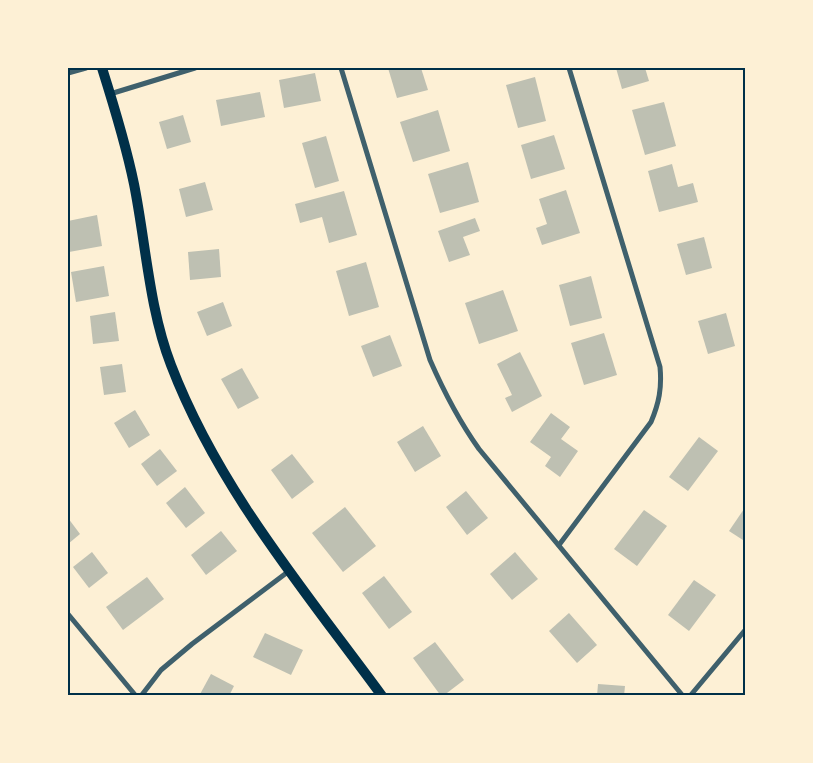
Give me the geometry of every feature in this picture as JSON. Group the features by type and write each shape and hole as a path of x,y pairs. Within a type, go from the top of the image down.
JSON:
{"main road":[{"path":"102,68 133,183 158,318 171,364 197,422 227,477 289,570 382,696"}],"street":[{"path":"68,73 86,68"},
{"path":"110,94 195,68"},
{"path":"341,68 430,360 443,391 479,449 683,696"},
{"path":"559,545 651,422 658,405 661,385 660,367 569,68"},
{"path":"141,696 161,670 289,570"},
{"path":"68,614 136,696"},
{"path":"690,696 746,628"}],"building":[{"path":"388,68 421,68 428,90 397,98"},
{"path":"616,68 645,68 649,81 622,89"},
{"path":"315,73 321,101 284,108 279,80"},
{"path":"535,77 546,121 518,128 506,85"},
{"path":"260,92 265,117 221,126 216,100"},
{"path":"664,102 676,146 645,155 632,110"},
{"path":"438,110 450,151 413,162 400,122"},
{"path":"183,115 191,142 167,149 159,122"},
{"path":"554,135 565,169 531,179 521,145"},
{"path":"326,136 339,181 315,188 302,143"},
{"path":"468,162 479,202 440,213 428,174"},
{"path":"672,164 678,187 693,183 698,202 659,212 648,171"},
{"path":"205,182 213,210 186,217 179,189"},
{"path":"566,190 580,233 542,245 536,228 547,224 539,199"},
{"path":"344,191 357,235 329,243 322,217 300,223 295,204"},
{"path":"97,215 102,246 69,252 68,221"},
{"path":"475,218 480,231 463,237 470,255 449,262 438,231"},
{"path":"704,237 712,268 686,275 677,244"},
{"path":"219,249 221,277 190,280 188,252"},
{"path":"366,262 379,307 349,316 336,271"},
{"path":"104,266 109,296 76,302 71,272"},
{"path":"591,276 602,318 570,326 559,285"},
{"path":"503,290 518,331 479,344 465,303"},
{"path":"223,302 232,326 207,336 197,312"},
{"path":"115,312 119,341 93,344 90,316"},
{"path":"726,313 735,346 708,354 698,321"},
{"path":"604,333 617,375 584,385 571,343"},
{"path":"390,335 402,366 373,377 361,346"},
{"path":"520,352 542,396 512,412 505,398 512,395 497,364"},
{"path":"122,364 126,392 104,395 100,367"},
{"path":"242,368 259,398 238,409 221,379"},
{"path":"135,410 150,435 129,448 114,423"},
{"path":"551,413 570,427 561,439 578,451 560,477 545,466 551,457 530,442"},
{"path":"423,426 441,456 415,472 397,442"},
{"path":"699,437 718,451 688,491 669,477"},
{"path":"160,449 177,471 157,486 141,464"},
{"path":"292,454 314,482 292,499 271,470"},
{"path":"185,487 205,513 186,528 166,503"},
{"path":"466,491 488,518 467,535 446,507"},
{"path":"746,506 746,542 729,531"},
{"path":"345,507 376,546 343,572 312,533"},
{"path":"644,510 667,526 637,566 614,549"},
{"path":"68,518 80,534 68,544"},
{"path":"221,531 237,551 206,575 191,555"},
{"path":"92,552 108,573 89,588 73,567"},
{"path":"515,552 538,579 512,600 490,574"},
{"path":"384,576 412,612 389,629 362,593"},
{"path":"147,577 164,599 123,630 106,607"},
{"path":"694,580 716,595 689,631 668,615"},
{"path":"569,613 597,645 577,663 549,631"},
{"path":"265,633 303,650 291,675 253,657"},
{"path":"435,642 464,680 443,696 441,696 413,658"},
{"path":"211,674 234,686 229,696 199,696"},
{"path":"598,684 625,686 624,696 597,696"}]}
